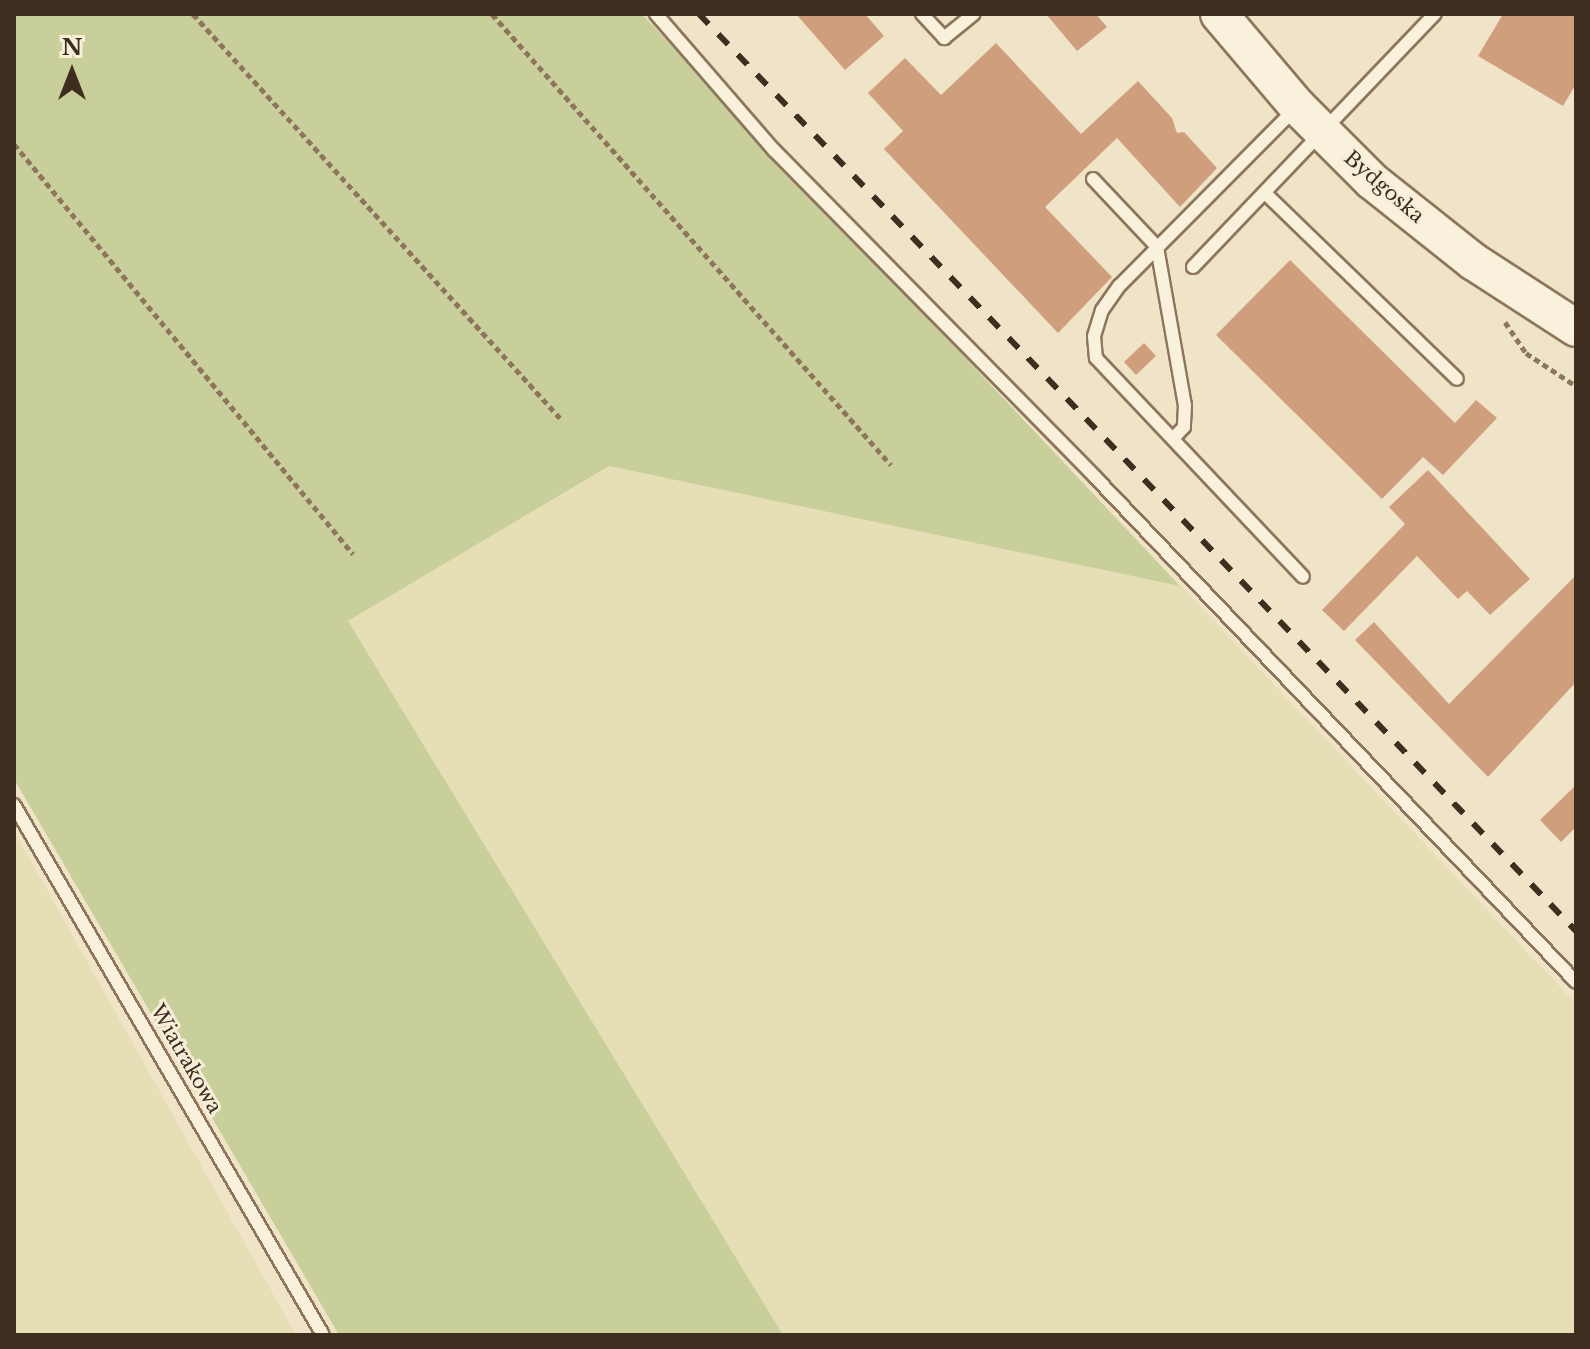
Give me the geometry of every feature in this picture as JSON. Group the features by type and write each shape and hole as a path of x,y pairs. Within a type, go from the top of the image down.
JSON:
{"street":[{"name":"Bydgoska","path":"1219,14 1297,106 1372,181 1474,262 1576,328"}],"lane":[{"path":"656,14 774,150 1095,477 1576,982"},
{"path":"922,14 944,38 974,14"},
{"path":"1193,267 1435,14"},
{"path":"1297,106 1110,298 1094,336 1096,358 1303,577"},
{"path":"1093,179 1157,247 1185,405 1184,427 1173,439"},
{"path":"1265,193 1457,379"},
{"name":"Wiatrakowa","path":"14,805 323,1335"}],"path":[{"path":"193,14 560,418"},
{"path":"492,14 891,465"},
{"path":"14,144 353,554"}],"shaded area":[{"path":"609,466 1181,586 1576,1004 1576,1335 783,1335 348,621"},
{"path":"14,831 296,1335 14,1335"}],"green space":[{"path":"14,14 642,14 1180,586 609,466 348,621 783,1335 339,1335 14,779"}],"building":[{"path":"796,14 865,14 884,36 845,70"},
{"path":"1046,14 1096,14 1107,27 1077,51"},
{"path":"1503,14 1576,14 1576,84 1563,106 1478,56"},
{"path":"996,43 1081,134 1138,81 1172,118 1177,133 1184,132 1217,168 1180,207 1117,138 1045,207 1112,277 1058,333 884,149 903,131 868,93 905,58 941,95"},
{"path":"1290,260 1455,423 1476,400 1497,418 1443,475 1423,457 1382,499 1216,335"},
{"path":"1144,343 1156,356 1136,375 1124,362"},
{"path":"1428,470 1530,579 1490,615 1467,591 1458,599 1417,556 1344,631 1322,610 1405,524 1389,507"},
{"path":"1576,575 1576,682 1488,777 1355,640 1374,622 1449,704"},
{"path":"1576,785 1576,827 1561,842 1540,820"}],"railway":[{"path":"699,14 1576,931"}]}
